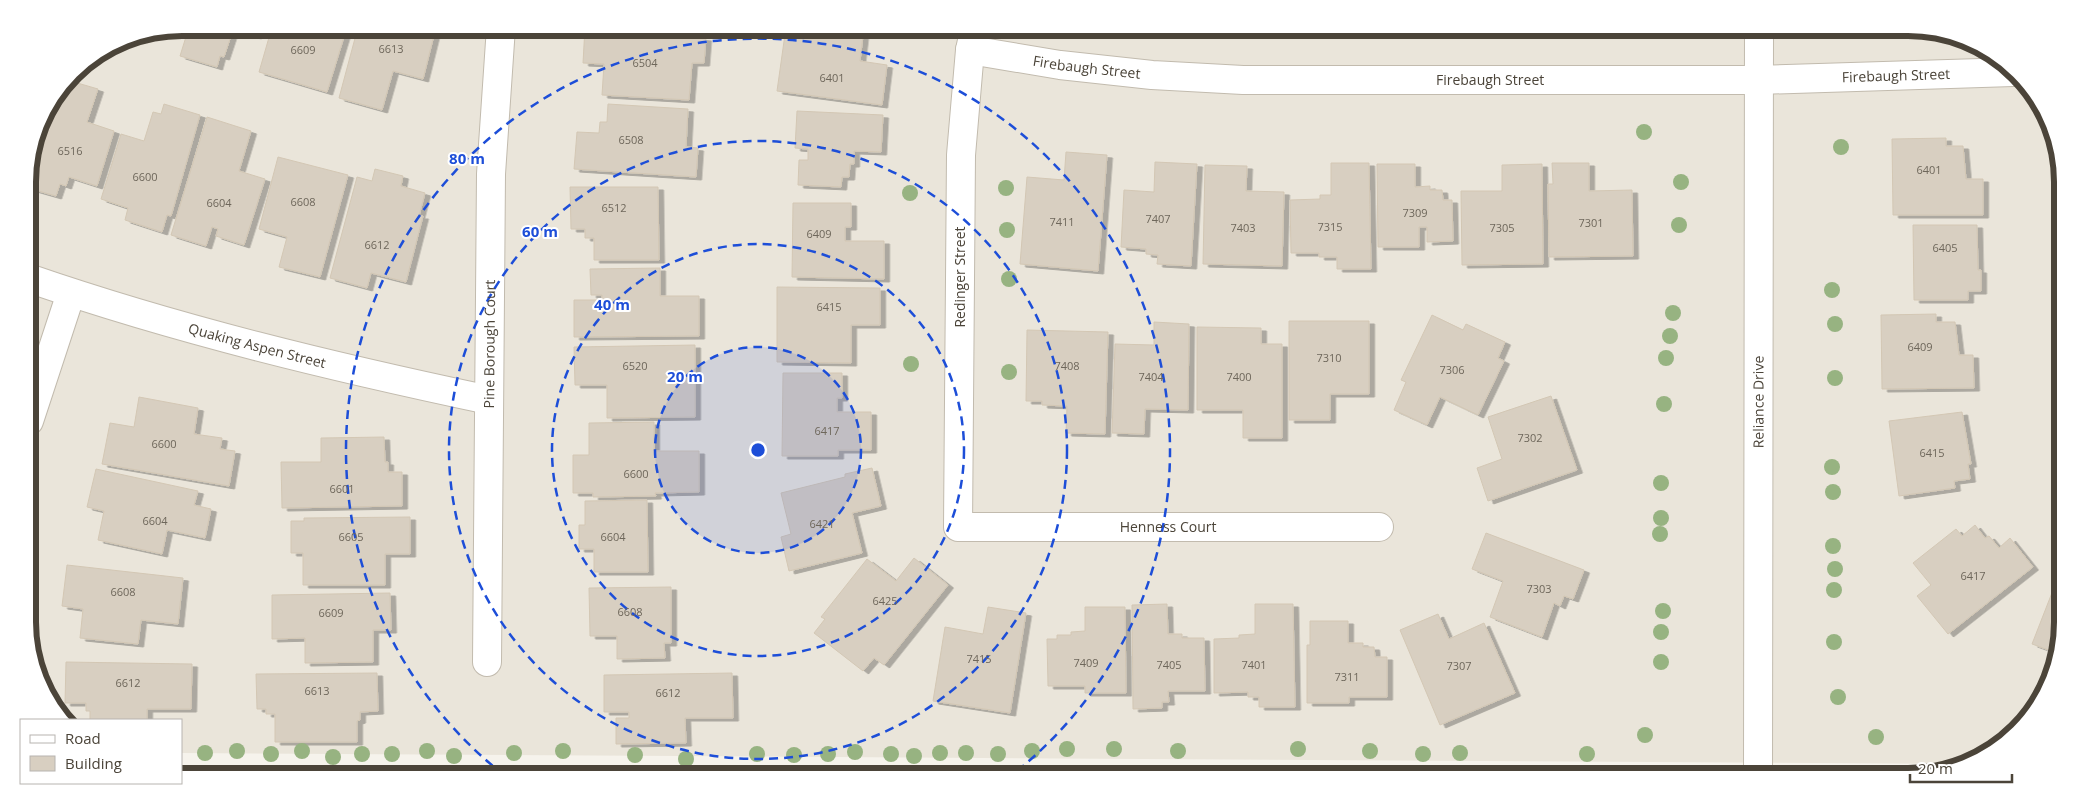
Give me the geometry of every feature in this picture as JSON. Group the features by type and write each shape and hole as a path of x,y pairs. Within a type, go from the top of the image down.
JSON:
{"street":[{"name":"Pine Borough Court","path":"487,662 491,174 501,36"},
{"name":"Reliance Drive","path":"1758,767 1759,36"},
{"name":"Firebaugh Street","path":"972,39 1069,66 1152,75 1243,80 1758,80 2003,72"},
{"name":"Redinger Street","path":"958,527 960,155 972,39"},
{"name":"Quaking Aspen Street","path":"37,281 236,342 348,370 489,400"},
{"path":"36,398 71,293"},
{"name":"Henness Court","path":"958,527 1379,527"}],"shaded area":[{"path":"183,36 1907,36 1936,39 1954,44 1972,51 1989,61 2011,79 2024,93 2034,109 2049,145 2054,183 2054,621 2049,659 2043,677 2024,711 1997,738 1963,757 1940,764 182,753 182,719 74,719 61,703 51,686 44,668 39,650 36,621 37,173 41,145 51,118 66,93 79,79 101,61 118,51 145,41"}],"building":[{"path":"186,36 231,36 224,57 220,56 217,67 180,56"},
{"path":"269,36 344,36 327,92 259,72"},
{"path":"356,36 434,36 423,79 393,71 382,110 339,98"},
{"path":"584,36 690,36 706,38 704,63 692,63 689,100 602,95 604,64 583,63"},
{"path":"785,36 863,36 860,61 887,65 882,105 777,91"},
{"path":"76,83 98,89 87,122 114,131 97,186 69,177 66,186 60,184 56,196 37,191 38,163 41,145 51,118 66,93 70,91"},
{"path":"164,104 200,115 171,216 167,215 162,232 125,220 128,208 101,199 121,134 144,141 153,112 161,114"},
{"path":"608,104 688,109 686,147 698,148 696,177 574,169 577,132 599,133 600,122 607,122"},
{"path":"797,111 883,115 881,152 854,151 854,164 850,164 849,177 842,177 841,187 798,185 799,160 808,160 808,149 795,148"},
{"path":"207,117 251,131 239,171 265,179 244,245 216,236 218,229 212,227 206,246 171,235"},
{"path":"1946,138 1946,146 1963,146 1966,179 1983,179 1983,215 1893,215 1892,139"},
{"path":"1066,152 1107,155 1098,271 1020,264 1027,177 1064,180"},
{"path":"278,157 348,175 320,277 279,267 287,237 259,229"},
{"path":"1155,162 1197,164 1191,266 1157,264 1158,255 1146,254 1146,249 1121,247 1124,190 1154,192"},
{"path":"1331,163 1369,163 1371,269 1337,269 1337,257 1319,257 1319,253 1291,253 1290,200 1320,199 1320,195 1331,195"},
{"path":"1552,163 1589,163 1589,191 1632,190 1633,256 1549,257 1548,184 1553,184"},
{"path":"1377,164 1415,164 1415,187 1430,186 1430,190 1442,190 1443,200 1452,200 1453,241 1427,242 1427,227 1419,227 1419,247 1378,247"},
{"path":"1542,164 1543,264 1462,265 1461,191 1502,191 1502,165"},
{"path":"1205,165 1247,166 1246,191 1284,192 1282,266 1203,264"},
{"path":"375,169 403,176 401,186 425,193 419,216 423,216 406,282 371,273 367,288 330,278 357,177 372,181"},
{"path":"570,187 658,187 659,260 594,260 594,238 585,238 585,229 571,229"},
{"path":"793,203 851,203 851,227 845,227 845,241 884,241 884,279 792,277"},
{"path":"1913,225 1977,225 1978,270 1981,270 1981,291 1968,291 1968,300 1914,300"},
{"path":"660,268 660,296 699,296 699,336 574,337 574,300 602,300 602,295 591,295 590,269"},
{"path":"777,287 880,288 880,325 851,325 851,363 777,362"},
{"path":"1936,314 1936,322 1955,322 1959,355 1973,355 1974,388 1882,389 1881,315"},
{"path":"1432,315 1463,330 1466,324 1505,342 1498,358 1504,361 1478,415 1440,397 1427,425 1394,410 1406,382 1401,380"},
{"path":"1289,321 1369,321 1369,394 1330,394 1330,420 1289,420"},
{"path":"1154,322 1189,324 1188,410 1145,409 1144,434 1112,433 1115,344 1154,345"},
{"path":"1197,327 1261,328 1261,344 1282,344 1282,438 1243,438 1243,410 1197,410"},
{"path":"1027,330 1108,332 1105,434 1066,433 1067,406 1042,405 1042,401 1026,401"},
{"path":"695,345 695,417 607,418 607,385 575,385 574,347"},
{"path":"783,373 842,373 842,398 837,398 837,412 871,412 871,450 838,450 838,456 782,456"},
{"path":"1551,396 1577,470 1488,501 1477,468 1502,459 1488,417"},
{"path":"139,397 198,408 194,434 222,438 220,449 235,451 229,486 102,464 110,423 134,427"},
{"path":"1962,412 1971,464 1968,464 1970,479 1954,481 1955,488 1899,496 1889,421"},
{"path":"654,422 654,451 699,451 699,492 655,493 656,496 593,497 593,493 573,493 573,455 589,455 589,423"},
{"path":"384,437 385,462 388,462 388,472 402,472 402,506 282,508 281,462 321,462 321,438"},
{"path":"872,468 881,506 852,513 862,553 789,571 781,537 791,534 781,493 845,477 845,474"},
{"path":"96,469 198,491 194,505 211,509 205,538 167,530 162,554 98,540 104,511 87,507"},
{"path":"647,500 648,572 594,572 594,549 579,549 579,525 585,525 585,501"},
{"path":"410,517 410,554 385,554 385,585 303,585 303,553 291,553 291,521 304,521 304,518"},
{"path":"1975,525 1985,538 1989,536 1999,548 2010,538 2033,567 1948,634 1917,596 1931,585 1913,563 1956,529 1962,536"},
{"path":"1486,533 1584,570 1573,599 1564,596 1560,606 1554,603 1542,637 1490,617 1503,581 1472,569"},
{"path":"914,558 948,585 884,665 874,658 863,671 814,633 825,619 821,617 867,559 896,581"},
{"path":"67,565 183,578 178,624 141,620 138,644 80,638 83,609 62,606"},
{"path":"671,587 671,643 664,643 665,658 617,659 617,636 590,636 589,588"},
{"path":"2054,588 2054,621 2050,651 2032,644"},
{"path":"390,593 391,630 373,630 373,662 305,663 305,638 272,639 272,595"},
{"path":"1167,604 1168,634 1182,634 1182,638 1204,638 1205,691 1168,691 1169,702 1162,702 1162,708 1133,709 1132,605"},
{"path":"1255,604 1293,604 1295,707 1259,707 1259,697 1248,697 1248,692 1214,693 1214,639 1239,638 1239,635 1255,634"},
{"path":"988,607 1026,613 1010,713 933,701 945,627 983,634"},
{"path":"1085,607 1125,607 1126,693 1085,693 1085,686 1048,686 1047,639 1057,639 1057,635 1071,635 1071,632 1085,631"},
{"path":"1438,614 1449,639 1484,623 1515,693 1440,725 1400,630"},
{"path":"1310,621 1348,621 1348,643 1363,643 1363,647 1374,647 1375,657 1387,657 1387,697 1349,697 1349,703 1307,703 1307,645 1310,645"},
{"path":"66,662 192,664 191,709 147,709 147,719 90,719 90,711 86,711 86,703 65,703"},
{"path":"377,673 378,711 360,712 360,720 357,721 357,742 275,742 275,714 266,714 266,709 257,709 256,674"},
{"path":"732,673 733,718 685,718 686,743 616,744 616,718 629,718 629,712 604,712 604,675"}]}
